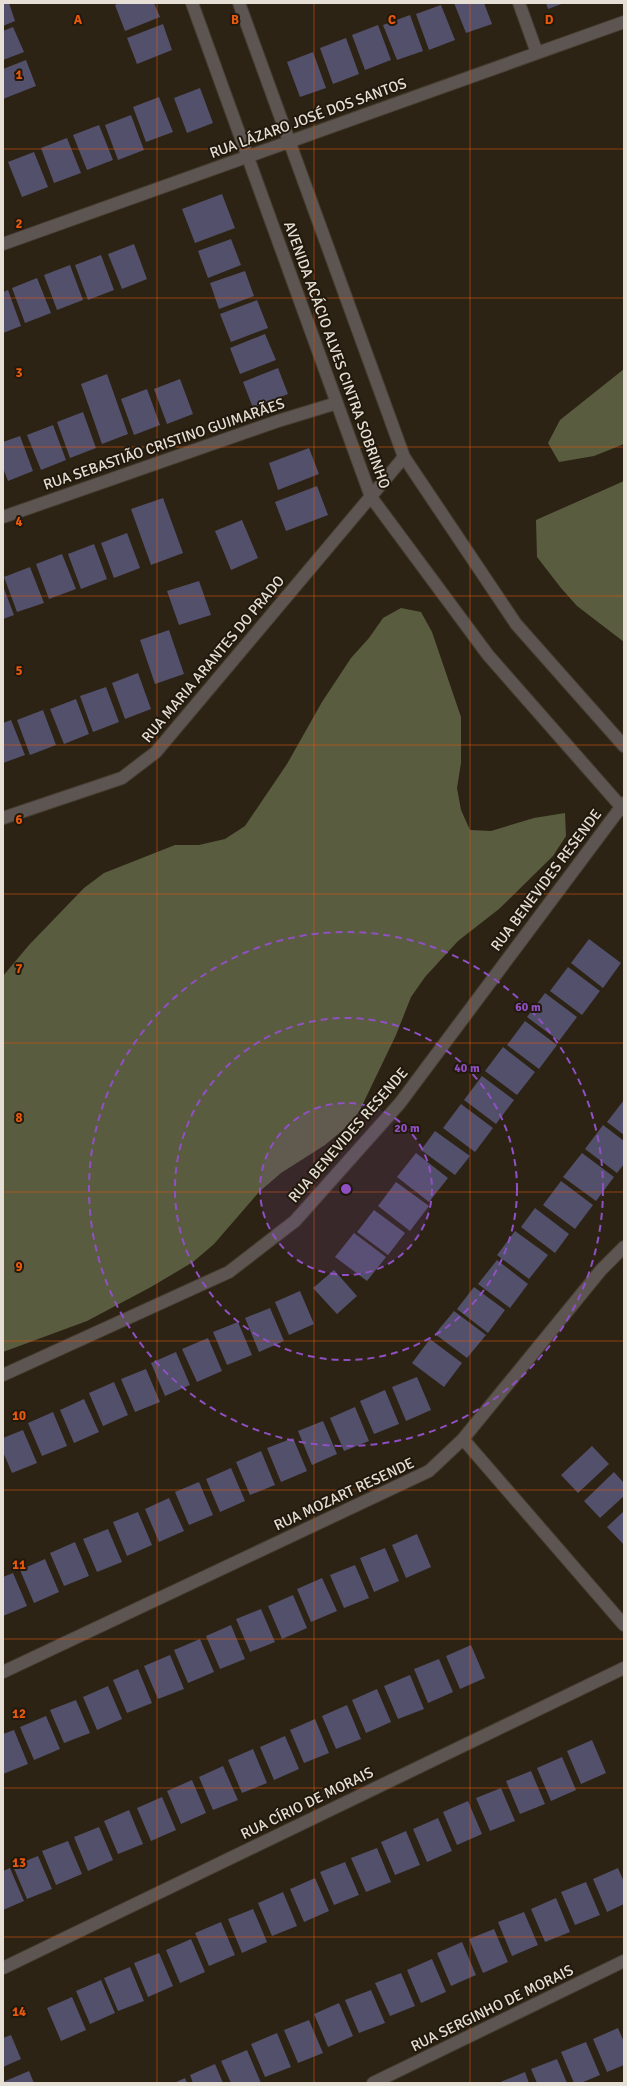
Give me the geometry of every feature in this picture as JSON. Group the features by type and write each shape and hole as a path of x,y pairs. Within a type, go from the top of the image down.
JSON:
{"street":[{"name":"AVENIDA ACÁCIO ALVES CINTRA SOBRINHO","path":"192,3 371,497 488,655 623,807"},
{"name":"AVENIDA ACÁCIO ALVES CINTRA SOBRINHO","path":"240,3 404,458 516,624 624,746"},
{"path":"519,3 537,53"},
{"name":"RUA LÁZARO JOSÉ DOS SANTOS","path":"3,244 624,22"},
{"name":"RUA SEBASTIÃO CRISTINO GUIMARÃES","path":"3,517 278,421 337,403"},
{"name":"RUA MARIA ARANTES DO PRADO","path":"3,818 122,778 156,752 404,458"},
{"name":"RUA BENEVIDES RESENDE","path":"3,1375 229,1272 295,1222 400,1103 623,807"},
{"name":"RUA MOZART RESENDE","path":"3,1672 429,1471 463,1439 601,1270 624,1247"},
{"path":"463,1439 624,1625"},
{"name":"RUA CÍRIO DE MORAIS","path":"3,1968 624,1668"},
{"name":"RUA SERGINHO DE MORAIS","path":"374,2083 624,1961"}],"green space":[{"path":"624,369 624,444 594,456 559,462 548,443 560,420"},
{"path":"624,481 624,642 577,606 537,557 536,520"},
{"path":"401,608 421,612 432,632 461,717 461,763 457,788 461,810 470,830 491,831 534,818 565,813 566,836 553,856 499,909 458,941 425,977 411,997 396,1035 359,1112 343,1130 325,1145 281,1173 259,1192 214,1244 193,1262 151,1287 87,1321 3,1352 3,976 29,945 84,888 104,873 175,845 199,845 225,839 245,826 287,764 322,702 351,658 369,638 383,618"}],"building":[{"path":"3,3 9,3 15,21 3,26"},
{"path":"119,3 154,3 160,17 125,31 115,5"},
{"path":"454,3 484,3 492,24 466,33"},
{"path":"546,3 564,3 548,9"},
{"path":"441,5 455,40 429,50 416,14"},
{"path":"410,15 423,51 397,60 383,25"},
{"path":"163,24 172,50 137,64 127,38"},
{"path":"378,25 391,60 365,70 352,35"},
{"path":"13,27 24,52 3,60 3,31"},
{"path":"346,38 359,74 333,84 320,48"},
{"path":"313,52 326,88 300,97 287,62"},
{"path":"26,60 36,86 3,99 3,69"},
{"path":"200,88 213,123 187,133 174,98"},
{"path":"159,97 173,132 146,142 133,107"},
{"path":"131,115 144,150 118,160 105,125"},
{"path":"99,125 113,160 87,170 73,135"},
{"path":"67,138 81,173 54,183 41,148"},
{"path":"34,152 48,187 22,197 8,162"},
{"path":"222,194 235,228 195,243 182,209"},
{"path":"231,239 241,265 208,278 198,251"},
{"path":"134,244 147,279 122,289 108,254"},
{"path":"101,255 114,290 88,300 75,265"},
{"path":"70,265 83,300 57,310 44,275"},
{"path":"245,271 254,296 219,309 210,283"},
{"path":"37,278 51,313 25,323 12,288"},
{"path":"8,290 21,326 3,333 3,292"},
{"path":"257,300 268,328 231,342 220,314"},
{"path":"265,334 276,360 240,374 230,348"},
{"path":"278,368 288,394 253,408 243,382"},
{"path":"107,374 128,434 102,444 81,384"},
{"path":"180,379 193,414 167,424 154,389"},
{"path":"147,389 160,425 134,435 121,399"},
{"path":"83,412 96,448 70,458 57,422"},
{"path":"53,425 66,460 41,470 27,435"},
{"path":"20,436 33,471 8,481 3,468 3,442"},
{"path":"309,448 319,474 278,490 269,463"},
{"path":"317,486 328,515 286,531 275,502"},
{"path":"163,498 183,553 151,565 131,509"},
{"path":"242,520 258,558 231,570 215,531"},
{"path":"127,533 140,568 114,578 101,543"},
{"path":"94,544 107,579 81,589 68,554"},
{"path":"62,554 76,589 49,599 36,564"},
{"path":"30,567 44,603 17,612 4,577"},
{"path":"199,581 211,615 179,625 167,591"},
{"path":"3,586 14,615 3,619"},
{"path":"169,630 184,674 155,684 140,640"},
{"path":"138,673 151,709 125,719 112,683"},
{"path":"106,687 119,722 93,732 80,696"},
{"path":"76,699 89,734 64,744 50,709"},
{"path":"43,710 56,745 30,755 17,720"},
{"path":"11,720 25,755 3,763 3,723"},
{"path":"589,939 621,963 603,988 571,963"},
{"path":"568,967 600,991 582,1015 550,991"},
{"path":"545,993 577,1017 559,1041 527,1017"},
{"path":"525,1021 557,1045 539,1069 507,1045"},
{"path":"503,1047 535,1072 517,1095 485,1071"},
{"path":"482,1076 514,1100 496,1124 464,1100"},
{"path":"624,1100 624,1135 607,1122"},
{"path":"461,1104 493,1128 475,1152 443,1128"},
{"path":"603,1125 624,1141 624,1164 617,1173 585,1149"},
{"path":"435,1131 470,1156 455,1175 421,1150"},
{"path":"416,1153 448,1178 429,1202 397,1177"},
{"path":"582,1153 614,1177 596,1201 563,1177"},
{"path":"561,1181 593,1205 575,1229 543,1205"},
{"path":"396,1182 429,1206 410,1231 378,1206"},
{"path":"535,1208 569,1234 555,1253 521,1227"},
{"path":"374,1210 405,1233 388,1255 357,1232"},
{"path":"515,1231 548,1255 529,1279 497,1255"},
{"path":"354,1233 386,1257 367,1281 335,1257"},
{"path":"497,1260 528,1284 510,1308 478,1284"},
{"path":"334,1270 357,1296 337,1314 313,1288"},
{"path":"474,1287 505,1310 488,1333 457,1309"},
{"path":"300,1291 314,1324 289,1335 275,1302"},
{"path":"270,1308 284,1341 259,1352 245,1318"},
{"path":"454,1311 486,1335 467,1358 435,1334"},
{"path":"238,1322 252,1355 227,1365 213,1332"},
{"path":"208,1338 222,1371 197,1382 182,1349"},
{"path":"430,1339 462,1363 444,1387 412,1363"},
{"path":"176,1352 190,1385 165,1396 151,1363"},
{"path":"146,1369 160,1402 135,1412 121,1379"},
{"path":"417,1377 431,1410 406,1421 392,1387"},
{"path":"114,1382 128,1415 103,1426 89,1393"},
{"path":"385,1390 399,1424 374,1434 360,1401"},
{"path":"84,1399 99,1432 74,1443 60,1410"},
{"path":"355,1407 369,1441 344,1451 330,1418"},
{"path":"53,1412 67,1446 42,1456 28,1423"},
{"path":"323,1421 337,1454 312,1465 298,1431"},
{"path":"23,1430 37,1463 12,1473 3,1452 3,1438"},
{"path":"293,1438 307,1471 281,1482 267,1448"},
{"path":"592,1446 609,1464 578,1493 561,1475"},
{"path":"261,1451 275,1485 250,1495 236,1462"},
{"path":"231,1468 245,1501 220,1512 206,1479"},
{"path":"614,1472 624,1483 624,1496 600,1518 584,1501"},
{"path":"199,1482 213,1515 189,1525 175,1492"},
{"path":"169,1498 184,1531 159,1542 145,1509"},
{"path":"624,1511 624,1545 607,1527"},
{"path":"138,1512 152,1545 127,1556 113,1522"},
{"path":"108,1529 122,1562 97,1572 83,1539"},
{"path":"417,1534 431,1567 406,1578 392,1545"},
{"path":"75,1542 89,1576 64,1586 50,1553"},
{"path":"385,1548 399,1581 374,1592 360,1558"},
{"path":"45,1559 59,1592 34,1603 20,1570"},
{"path":"355,1565 369,1598 344,1608 330,1575"},
{"path":"13,1573 27,1606 3,1616 3,1577"},
{"path":"322,1578 337,1611 311,1622 297,1589"},
{"path":"293,1595 307,1628 282,1639 268,1606"},
{"path":"261,1609 275,1642 250,1652 236,1619"},
{"path":"231,1625 245,1659 220,1669 206,1636"},
{"path":"200,1639 214,1672 188,1683 174,1650"},
{"path":"471,1645 485,1678 460,1689 446,1656"},
{"path":"170,1655 184,1689 158,1699 144,1666"},
{"path":"439,1659 453,1692 428,1703 414,1669"},
{"path":"138,1669 152,1703 127,1713 113,1680"},
{"path":"410,1675 424,1709 398,1719 384,1686"},
{"path":"108,1686 122,1719 97,1730 83,1697"},
{"path":"377,1689 391,1722 366,1733 352,1700"},
{"path":"76,1700 90,1733 64,1743 50,1710"},
{"path":"347,1705 361,1739 336,1749 322,1716"},
{"path":"46,1716 60,1749 34,1760 20,1727"},
{"path":"315,1719 329,1753 304,1763 290,1730"},
{"path":"14,1730 28,1764 3,1774 3,1734"},
{"path":"285,1736 299,1769 274,1780 260,1747"},
{"path":"592,1740 606,1773 581,1784 567,1751"},
{"path":"253,1749 267,1783 242,1793 228,1760"},
{"path":"562,1757 576,1790 551,1801 537,1768"},
{"path":"223,1766 238,1800 213,1810 199,1777"},
{"path":"531,1771 545,1804 520,1814 506,1781"},
{"path":"192,1780 206,1813 181,1824 167,1791"},
{"path":"501,1788 515,1821 490,1831 476,1798"},
{"path":"162,1797 176,1830 151,1841 137,1808"},
{"path":"468,1801 482,1834 457,1845 443,1812"},
{"path":"129,1810 143,1844 118,1854 104,1821"},
{"path":"438,1818 452,1851 427,1862 413,1829"},
{"path":"99,1827 113,1860 88,1871 74,1837"},
{"path":"406,1831 420,1865 395,1875 381,1842"},
{"path":"68,1841 82,1874 56,1885 42,1851"},
{"path":"377,1848 391,1882 366,1892 351,1858"},
{"path":"38,1856 52,1889 27,1899 13,1866"},
{"path":"345,1862 359,1895 334,1905 320,1872"},
{"path":"10,1868 24,1901 3,1910 3,1871"},
{"path":"618,1868 624,1882 624,1904 607,1912 593,1879"},
{"path":"315,1878 329,1911 304,1922 290,1889"},
{"path":"586,1882 600,1915 575,1925 561,1892"},
{"path":"283,1892 297,1926 272,1936 258,1903"},
{"path":"556,1898 570,1932 545,1942 531,1909"},
{"path":"253,1909 267,1942 242,1953 228,1919"},
{"path":"524,1912 538,1945 512,1956 498,1922"},
{"path":"221,1922 235,1955 209,1966 195,1933"},
{"path":"494,1929 508,1962 483,1973 469,1939"},
{"path":"191,1939 205,1972 180,1983 166,1950"},
{"path":"462,1942 476,1975 451,1986 437,1953"},
{"path":"159,1953 173,1986 148,1997 134,1963"},
{"path":"432,1959 446,1992 421,2003 407,1970"},
{"path":"130,1967 144,2001 118,2011 104,1978"},
{"path":"401,1973 415,2006 390,2016 375,1983"},
{"path":"101,1980 115,2013 90,2024 76,1991"},
{"path":"371,1990 385,2023 359,2033 345,2000"},
{"path":"72,1997 86,2030 61,2041 47,2008"},
{"path":"339,2003 353,2036 328,2047 314,2014"},
{"path":"309,2020 323,2053 298,2063 284,2030"},
{"path":"618,2028 624,2042 624,2065 607,2072 593,2039"},
{"path":"277,2033 291,2067 265,2077 251,2044"},
{"path":"11,2035 21,2059 3,2067 3,2038"},
{"path":"586,2042 600,2075 581,2083 574,2083 561,2052"},
{"path":"247,2050 261,2083 231,2083 221,2061"},
{"path":"557,2059 567,2083 537,2083 531,2069"},
{"path":"215,2064 223,2083 193,2083 190,2075"},
{"path":"29,2071 34,2083 3,2083 3,2082"},
{"path":"525,2072 529,2083 498,2083"},
{"path":"185,2078 187,2083 174,2083"}]}
